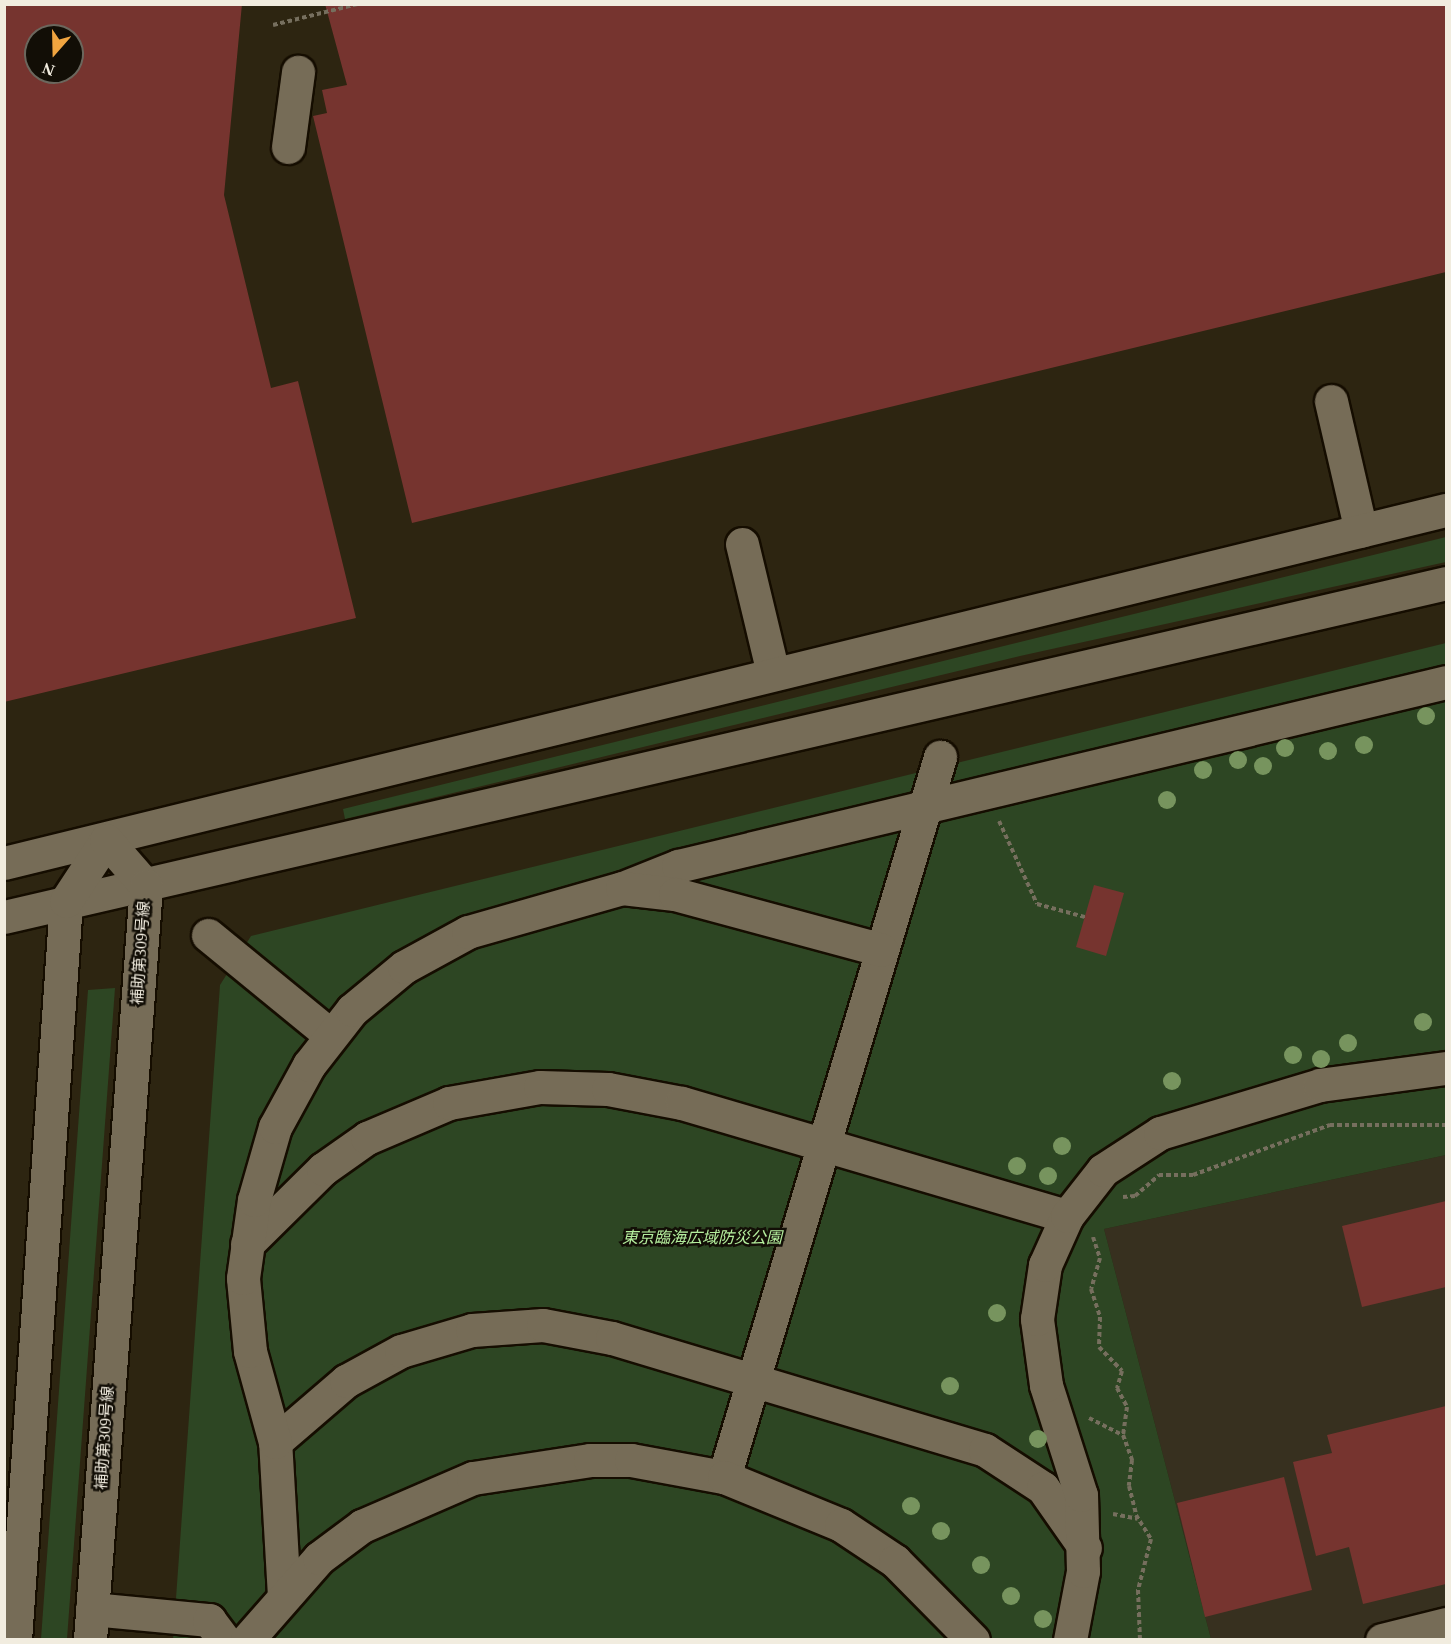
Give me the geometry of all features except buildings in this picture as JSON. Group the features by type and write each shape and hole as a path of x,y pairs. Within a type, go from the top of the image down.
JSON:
{"street":[{"path":"288,147 298,72"},
{"path":"1331,401 1361,531"},
{"path":"4,864 773,673 1446,510"},
{"path":"742,544 773,673"},
{"path":"4,917 146,886 1446,583"},
{"path":"284,1596 275,1442 245,1314 247,1244 275,1127 330,1035 375,989 434,949 505,918 622,888 678,866 924,812 1446,682"},
{"path":"724,1477 940,757"},
{"path":"15,1640 66,902 106,840"},
{"name":"補助第309号線","path":"91,1624 146,886 106,840"},
{"path":"622,888 675,894 882,950"},
{"path":"208,935 330,1035"},
{"path":"1070,1640 1080,1603 1085,1548 1078,1476 1046,1385 1038,1335 1045,1264 1081,1223 1089,1185 1123,1153 1187,1122 1320,1085 1446,1068"},
{"path":"247,1244 345,1153 423,1112 477,1095 574,1086 644,1094 1081,1223"},
{"path":"275,1442 371,1366 437,1339 508,1325 579,1330 985,1450 1043,1488 1085,1548"},
{"path":"247,1640 319,1558 362,1526 473,1478 590,1460 631,1460 724,1477 841,1525 895,1561 973,1640"},
{"path":"91,1624 209,1620 224,1640"},
{"path":"1382,1640 1446,1624"}],"path":[{"path":"273,25 358,4"},
{"path":"987,796 1037,904 1085,917"},
{"path":"1089,1185 1103,1206 1111,1199 1136,1196 1159,1174 1193,1175 1330,1125 1446,1125"},
{"path":"1081,1223 1100,1258 1091,1289 1100,1317 1099,1347 1122,1371 1117,1388 1127,1407 1123,1435 1132,1460 1129,1486 1136,1515 1151,1539 1138,1590 1140,1640"}],"shaded area":[{"path":"1446,1155 1446,1639 1211,1639 1104,1229"}],"green space":[{"path":"1446,537 1446,562 1020,656 345,819 343,809"},
{"name":"東京臨海広域防災公園","path":"1446,643 1446,1155 1104,1229 1211,1639 173,1640 220,985 251,936"},
{"path":"115,988 67,1639 41,1639 88,990"}]}
